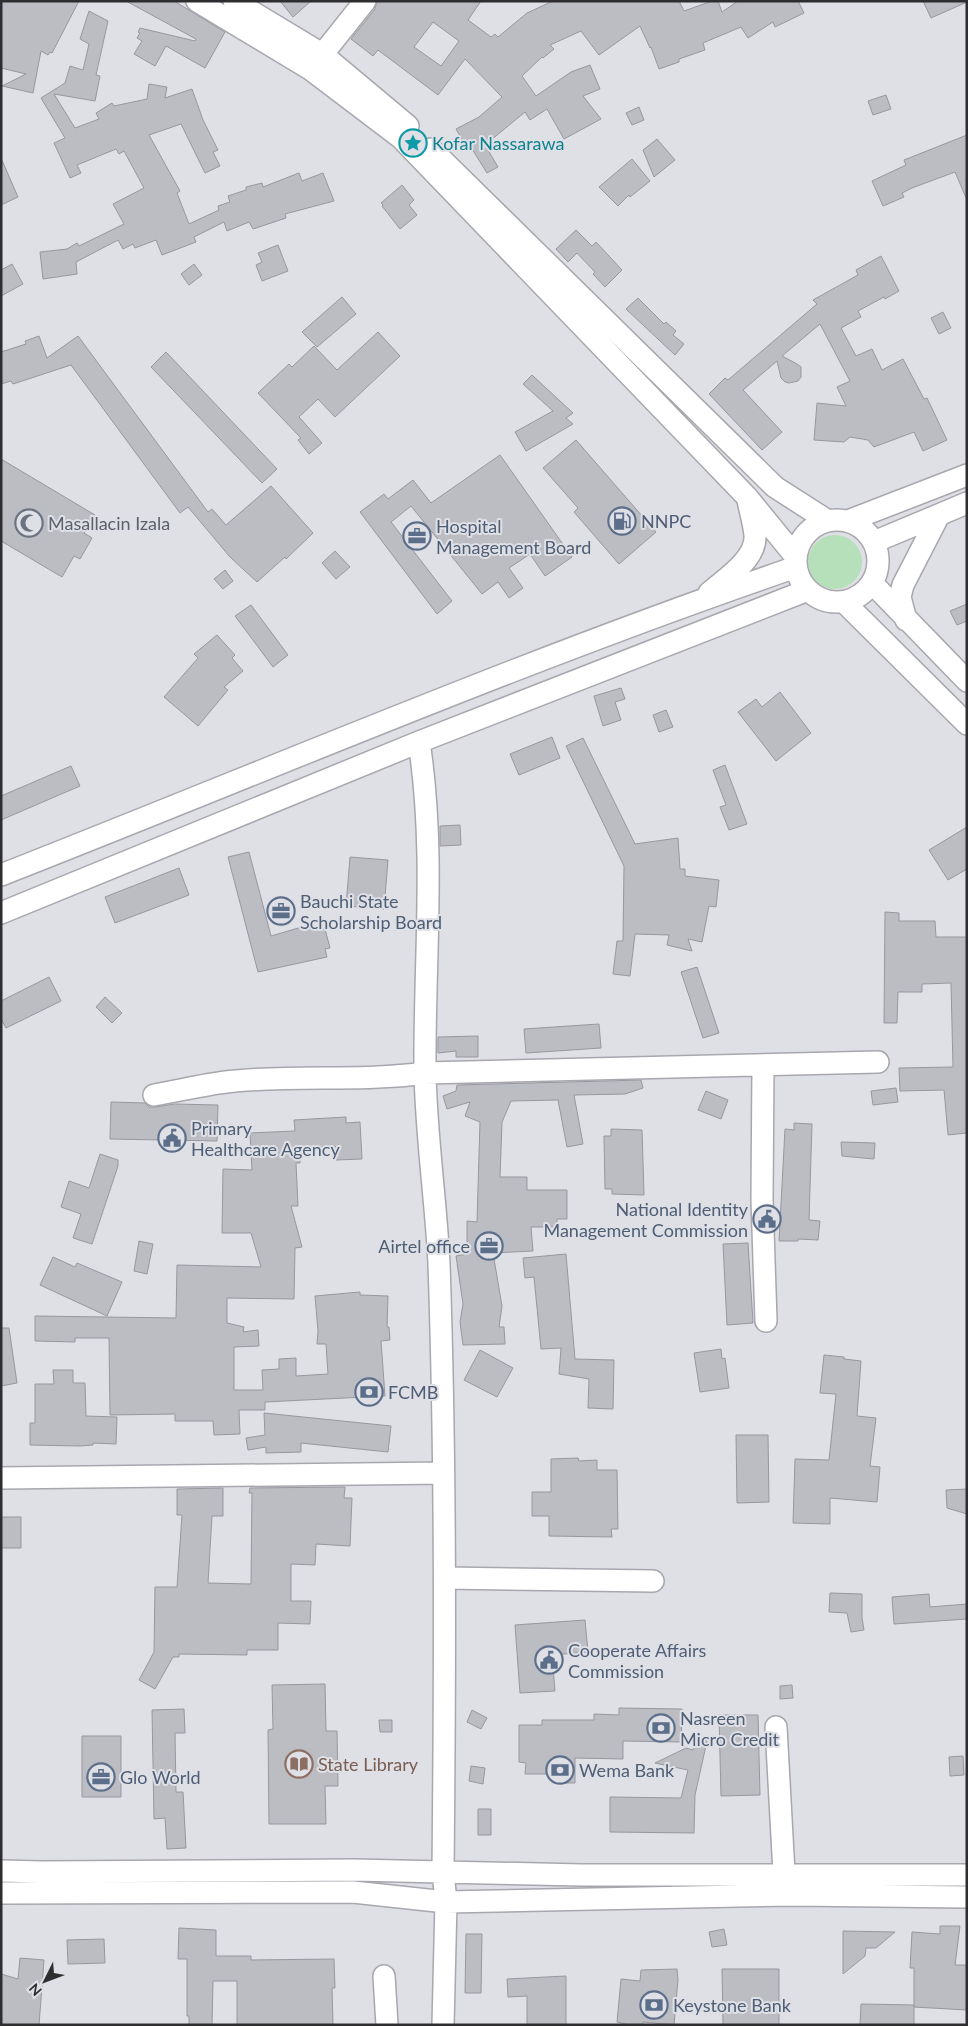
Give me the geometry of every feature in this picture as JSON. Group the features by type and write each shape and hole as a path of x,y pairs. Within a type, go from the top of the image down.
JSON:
{"street":[{"path":"197,1 316,62 401,138 747,497 796,562 802,583 808,590 824,600 844,602 855,599 864,592 872,583 877,570 878,556 874,542 867,533 858,526 838,521 775,487 411,129 234,1"},
{"path":"316,62 365,1"},
{"path":"796,562 799,544 816,525 838,521 967,475"},
{"path":"702,599 737,568 750,553 755,537 747,497"},
{"path":"874,542 967,503"},
{"path":"906,620 900,598 903,585 940,515"},
{"path":"1,875 190,801 407,712 796,562"},
{"path":"872,583 967,681"},
{"path":"1,913 419,742 808,590"},
{"path":"844,602 967,724"},
{"path":"419,742 424,771 429,846 425,1073 438,1262 445,1578 443,1872 446,1902 443,2025"},
{"path":"154,1095 226,1082 336,1077 380,1078 425,1073 878,1062"},
{"path":"763,1064 762,1199 766,1321"},
{"path":"1,1478 443,1473"},
{"path":"445,1578 652,1581"},
{"path":"776,1727 784,1873"},
{"path":"1,1870 52,1872 354,1870 582,1874 784,1873 967,1875"},
{"path":"1,1893 353,1892 446,1902 792,1895 967,1897"},
{"path":"384,1976 387,2025"}],"green space":[{"path":"830,535 840,535 850,539 858,547 862,562 858,577 850,585 840,589 830,589 820,585 812,577 808,567 808,557 812,547 820,539"}],"building":[{"path":"1,1 79,1 52,53 50,52 48,55 41,51 33,93 2,86 26,74 1,68"},
{"path":"126,1 174,1 225,32 205,68 166,46 155,66 134,54 142,41 137,38 140,28 195,41 196,39"},
{"path":"280,1 311,1 293,17"},
{"path":"377,1 481,1 468,20 491,37 495,34 498,37 527,13 553,1 679,1 684,11 712,1 718,1 722,12 738,1 798,1 804,13 775,27 773,22 748,38 741,27 703,43 705,50 679,59 679,62 659,69 651,47 640,26 599,55 581,31 550,45 554,49 542,57 522,76 536,96 571,72 590,65 600,89 583,96 601,119 564,139 547,109 530,120 525,112 485,145 498,167 487,173 472,149 469,151 456,129 479,117 502,97 465,59 438,95 378,50 373,56 351,39 375,9","holes":["433,22 459,41 441,66 414,47"]},
{"path":"923,1 967,1 967,2 931,18"},
{"path":"89,11 108,21 96,75 100,76 95,101 54,94 75,128 99,119 96,113 112,103 114,106 147,99 149,84 167,87 165,98 192,89 203,120 218,150 213,152 220,166 205,173 181,124 149,135 180,191 177,193 189,224 219,210 218,206 230,202 228,196 246,190 246,187 262,183 263,187 299,173 302,181 323,173 334,201 285,214 286,218 253,229 249,222 227,231 224,222 194,237 196,242 162,255 156,240 135,248 133,244 123,249 118,240 76,262 77,274 43,279 40,252 67,249 77,243 79,246 124,224 113,204 144,188 124,151 119,154 116,149 77,165 81,173 70,178 54,143 65,138 41,98 65,83 70,66 83,70 89,44 80,39"},
{"path":"886,95 891,109 873,115 868,101"},
{"path":"639,107 644,120 632,125 626,113"},
{"path":"967,135 967,200 955,172 912,188 902,193 904,197 883,206 872,181 906,165 904,160"},
{"path":"657,139 675,160 654,177 643,150"},
{"path":"1,158 18,197 1,205"},
{"path":"632,159 650,181 630,197 629,195 618,206 599,187"},
{"path":"402,185 414,200 409,205 417,215 400,229 381,203"},
{"path":"576,230 592,246 596,242 622,270 605,287 593,274 595,272 577,253 568,262 556,249"},
{"path":"278,245 288,271 262,281 256,265 262,262 258,253"},
{"path":"881,256 899,291 858,311 861,317 841,328 856,356 872,349 882,370 903,359 924,399 927,398 947,440 923,451 914,432 874,447 868,440 850,437 844,442 814,440 817,403 846,406 837,387 850,381 820,324 782,356 801,367 801,377 798,381 785,382 781,378 777,361 743,390 782,432 762,450 709,394 725,378 728,380 817,304 813,300 858,275 856,270"},
{"path":"12,264 23,284 1,296 1,270"},
{"path":"194,264 202,275 189,285 181,274"},
{"path":"342,297 356,314 317,347 302,332"},
{"path":"638,298 664,324 666,322 676,331 673,335 684,344 675,355 626,309"},
{"path":"943,312 951,328 939,334 931,318"},
{"path":"378,332 400,356 335,417 318,399 299,417 322,443 309,454 298,440 301,438 258,393 289,364 292,367 314,346 337,370"},
{"path":"39,336 47,358 78,336 208,512 212,509 226,525 271,486 313,533 286,559 285,557 257,582 230,557 188,507 180,513 71,365 13,384 11,381 1,384 1,352 26,344 25,341"},
{"path":"166,352 277,469 262,483 151,367"},
{"path":"532,375 573,413 566,418 573,424 526,451 515,432 553,411 523,384"},
{"path":"576,440 656,532 619,564 574,512 578,508 543,468"},
{"path":"500,455 572,557 545,576 530,554 509,568 523,588 509,598 498,582 482,594 411,506 391,522 452,601 437,614 360,512 384,494 388,499 413,480 431,503"},
{"path":"1,459 95,515 84,533 92,538 80,559 74,556 62,577 1,541"},
{"path":"335,551 350,567 336,579 322,563"},
{"path":"225,570 233,581 223,589 214,579"},
{"path":"967,604 967,621 957,625 950,611"},
{"path":"251,605 288,655 273,667 235,616"},
{"path":"217,635 235,655 232,658 243,671 224,687 228,690 198,726 164,697 198,658 194,654"},
{"path":"621,688 625,699 615,702 621,720 603,726 594,696"},
{"path":"780,692 811,733 776,761 738,712 756,699 762,707"},
{"path":"666,710 673,727 659,732 653,715"},
{"path":"552,737 560,758 519,775 510,754"},
{"path":"583,738 635,844 678,838 680,869 685,869 685,876 719,880 716,907 709,906 702,942 688,939 692,951 667,945 669,935 635,934 630,976 613,974 617,941 623,941 624,866 566,746"},
{"path":"725,765 747,824 729,830 720,807 726,805 713,770"},
{"path":"71,766 80,786 1,820 1,796"},
{"path":"460,825 461,845 440,846 440,826"},
{"path":"967,827 967,869 948,880 929,850"},
{"path":"249,852 271,936 312,924 313,928 322,925 323,929 325,929 330,948 325,949 327,957 258,972 228,857"},
{"path":"350,857 388,860 384,909 346,906"},
{"path":"179,868 189,895 115,923 105,897"},
{"path":"885,912 899,913 899,921 935,921 936,937 967,937 967,1133 948,1135 944,1090 900,1091 899,1068 953,1067 951,983 922,984 922,992 898,992 897,1023 884,1023"},
{"path":"697,967 719,1033 703,1038 681,972"},
{"path":"49,977 61,1001 6,1028 1,1019 1,1001"},
{"path":"105,997 122,1013 112,1023 96,1007"},
{"path":"599,1024 601,1048 526,1053 524,1029"},
{"path":"478,1036 478,1057 456,1057 456,1051 438,1053 438,1037"},
{"path":"641,1080 643,1088 625,1094 574,1095 583,1144 567,1147 558,1100 511,1101 502,1122 500,1177 527,1177 527,1190 567,1190 567,1219 557,1219 557,1227 531,1227 533,1251 493,1253 502,1306 499,1327 504,1327 505,1344 463,1345 460,1322 463,1304 456,1256 467,1254 467,1221 477,1222 480,1122 465,1116 470,1102 447,1109 443,1096 456,1091 457,1085"},
{"path":"896,1088 898,1102 873,1105 871,1091"},
{"path":"706,1091 728,1100 721,1119 698,1110"},
{"path":"111,1102 145,1103 149,1107 174,1104 218,1105 217,1141 110,1139"},
{"path":"346,1117 346,1123 360,1122 362,1159 336,1160 335,1146 299,1148 300,1163 296,1163 298,1206 291,1206 302,1247 295,1248 294,1299 227,1298 227,1323 244,1327 243,1332 258,1330 259,1346 234,1347 234,1390 263,1390 262,1370 279,1369 279,1359 296,1358 296,1376 328,1374 326,1344 317,1344 318,1331 315,1296 360,1292 360,1295 388,1296 387,1327 389,1327 390,1340 381,1341 385,1396 265,1402 265,1410 239,1410 240,1434 214,1435 213,1421 175,1421 175,1414 110,1415 109,1338 75,1338 75,1342 35,1341 35,1316 176,1318 177,1265 261,1267 251,1233 222,1233 223,1169 252,1170 250,1133 295,1131 294,1120"},
{"path":"794,1123 812,1124 809,1220 820,1221 818,1240 798,1239 798,1241 779,1241 785,1129 794,1130"},
{"path":"611,1129 642,1130 644,1195 612,1194 612,1189 605,1189 604,1136 611,1136"},
{"path":"841,1142 875,1143 874,1159 842,1156"},
{"path":"100,1154 118,1160 118,1166 92,1244 73,1238 81,1214 61,1207 69,1181 89,1188"},
{"path":"139,1241 153,1244 147,1274 134,1271"},
{"path":"748,1243 753,1323 727,1325 723,1244"},
{"path":"566,1254 575,1359 614,1360 613,1409 588,1408 589,1379 559,1374 561,1348 541,1349 534,1277 525,1278 523,1258"},
{"path":"53,1257 75,1267 77,1263 122,1282 107,1316 40,1285"},
{"path":"1,1328 9,1328 17,1383 1,1386"},
{"path":"721,1349 722,1359 725,1358 729,1388 700,1392 694,1353"},
{"path":"480,1350 513,1368 497,1397 464,1380"},
{"path":"824,1355 861,1361 857,1416 876,1418 870,1466 880,1467 877,1502 830,1498 830,1524 793,1523 795,1459 829,1460 836,1394 820,1393"},
{"path":"53,1370 73,1370 73,1383 85,1383 86,1416 117,1417 116,1444 93,1443 93,1445 80,1446 30,1445 30,1423 35,1423 35,1384 54,1384"},
{"path":"264,1413 391,1426 388,1452 301,1443 301,1452 266,1453 266,1447 248,1450 246,1438 265,1435"},
{"path":"736,1435 768,1435 769,1502 737,1503"},
{"path":"578,1458 579,1461 597,1460 597,1470 617,1470 618,1529 611,1529 612,1537 549,1536 549,1516 532,1516 532,1492 551,1492 551,1459"},
{"path":"345,1487 344,1498 352,1498 350,1546 316,1544 315,1565 291,1564 291,1601 311,1601 310,1624 278,1623 278,1650 247,1650 247,1655 179,1654 179,1657 173,1657 155,1689 139,1680 154,1652 155,1587 177,1587 182,1515 177,1515 177,1489 223,1488 223,1516 212,1516 208,1583 251,1584 252,1493 249,1493 250,1488"},
{"path":"967,1489 967,1514 947,1508 946,1490"},
{"path":"1,1517 21,1517 21,1548 1,1548"},
{"path":"830,1593 862,1594 864,1630 851,1632 847,1613 829,1612"},
{"path":"929,1594 930,1607 967,1604 967,1619 894,1624 892,1597"},
{"path":"585,1620 588,1652 552,1655 555,1691 520,1693 515,1625"},
{"path":"325,1684 326,1731 337,1731 338,1786 325,1786 326,1824 269,1824 268,1730 273,1729 272,1685"},
{"path":"792,1685 793,1698 780,1699 780,1686"},
{"path":"619,1708 682,1709 681,1742 623,1741 623,1759 575,1758 575,1783 556,1783 556,1774 525,1774 526,1763 519,1762 519,1725 542,1725 542,1720 594,1720 594,1714 619,1715"},
{"path":"184,1709 185,1733 175,1733 176,1792 183,1792 186,1848 167,1849 165,1818 154,1819 152,1710"},
{"path":"472,1710 487,1718 481,1729 467,1722"},
{"path":"719,1715 758,1715 760,1795 721,1796"},
{"path":"379,1720 392,1720 392,1732 380,1732"},
{"path":"82,1736 121,1736 121,1797 82,1797"},
{"path":"696,1738 707,1741 695,1795 694,1833 610,1832 610,1797 681,1798 688,1770 655,1763 686,1748 693,1750"},
{"path":"963,1756 964,1775 950,1776 949,1757"},
{"path":"471,1766 485,1768 483,1784 469,1781"},
{"path":"478,1809 491,1809 491,1835 478,1835"},
{"path":"940,1926 960,1926 955,1965 967,1965 967,2010 914,2007 914,1968 910,1968 912,1932 940,1934"},
{"path":"179,1928 216,1930 216,1956 251,1956 251,1960 334,1959 335,1988 332,1988 333,2025 237,2025 237,1981 213,1981 212,2025 189,2025 189,2016 187,2016 187,1959 178,1959"},
{"path":"724,1929 727,1945 712,1947 709,1932"},
{"path":"843,1931 895,1932 876,1948 866,1948 865,1956 843,1974"},
{"path":"466,1934 482,1934 481,1993 465,1993"},
{"path":"104,1939 105,1963 68,1964 67,1940"},
{"path":"20,1958 44,1960 39,2025 1,2025 1,1974 18,1979"},
{"path":"677,1969 678,1980 674,2025 643,2022 643,2025 629,2025 617,2022 621,1979 640,1981 641,1970"},
{"path":"722,1969 779,1969 779,2025 723,2025"},
{"path":"566,1976 566,2025 527,2025 527,1996 508,1997 507,1979"},
{"path":"861,2004 914,2005 914,2025 860,2025"}],"place":[{"name":"Kofar Nassarawa","path":"413,143"},
{"name":"NNPC","path":"622,521"},
{"name":"Masallacin Izala","path":"29,523"},
{"name":"Hospital Management Board","path":"417,536"},
{"name":"Bauchi State Scholarship Board","path":"281,911"},
{"name":"Primary Healthcare Agency","path":"172,1138"},
{"name":"National Identity Management Commission","path":"767,1219"},
{"name":"Airtel office","path":"489,1246"},
{"name":"FCMB","path":"369,1392"},
{"name":"Cooperate Affairs Commission","path":"549,1660"},
{"name":"Nasreen Micro Credit","path":"661,1728"},
{"name":"State Library","path":"299,1764"},
{"name":"Wema Bank","path":"560,1770"},
{"name":"Glo World","path":"101,1777"},
{"name":"Keystone Bank","path":"654,2005"}]}
